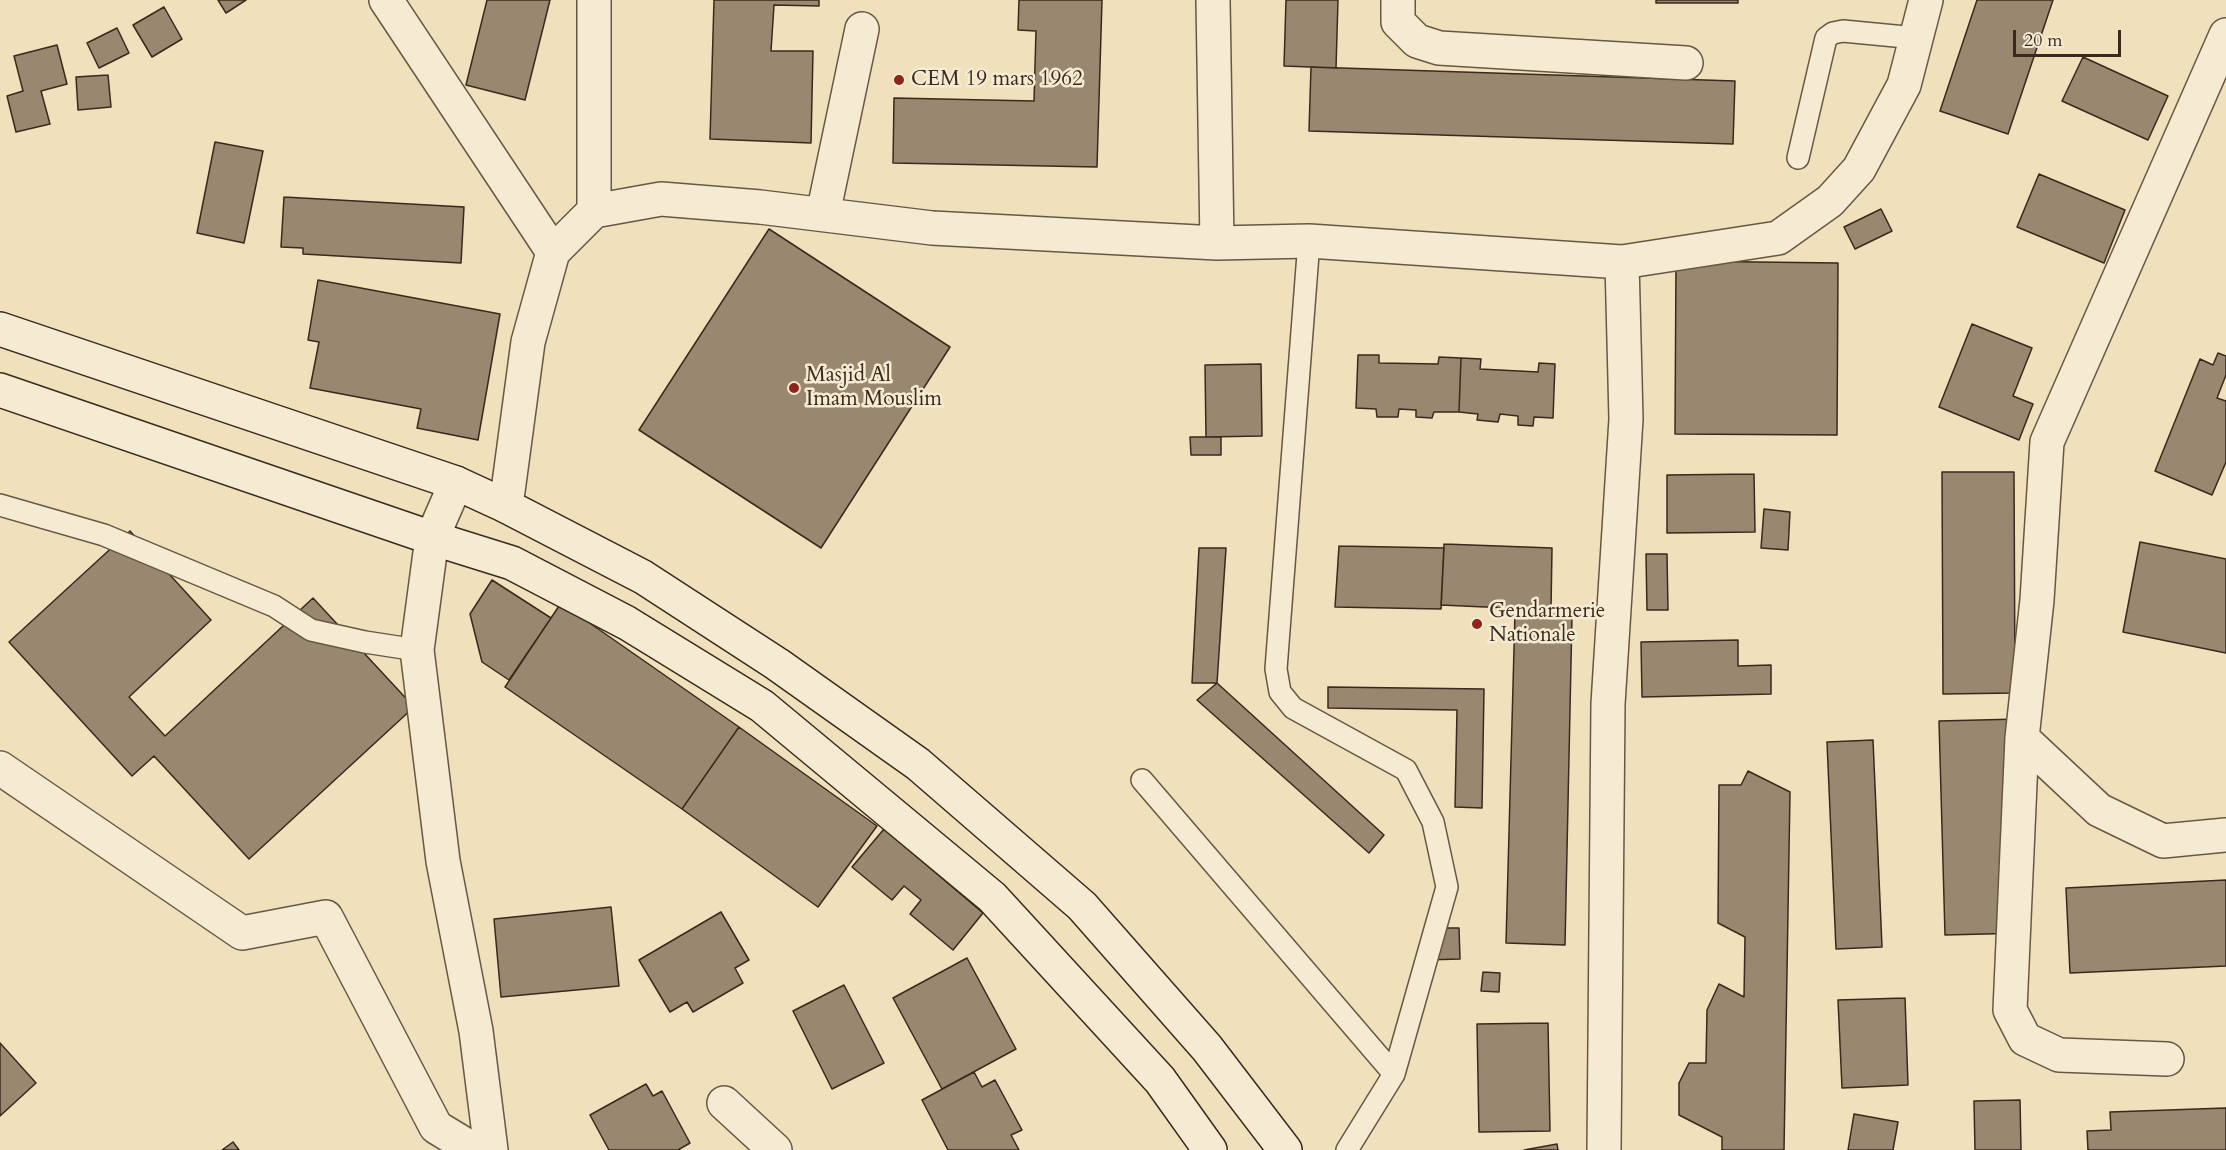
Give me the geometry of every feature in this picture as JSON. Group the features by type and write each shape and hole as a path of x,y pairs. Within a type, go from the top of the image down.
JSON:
{"street":[{"path":"386,0 553,252"},
{"path":"594,0 594,210"},
{"path":"1213,0 1217,243"},
{"path":"1398,0 1398,22 1417,41 1439,48 1686,63"},
{"path":"506,506 528,342 553,252 594,210 661,199 760,207 932,228 1217,243 1309,241 1622,262 1778,238 1830,201 1859,169 1904,85 1926,0"},
{"path":"823,214 862,28"},
{"path":"2168,1059 2059,1055 2025,1039 2010,1010 2022,738 2037,600 2048,442 2226,35"},
{"path":"1604,1150 1608,704 1626,419 1622,262"},
{"path":"0,329 456,483 506,506 643,577 777,664 918,764 1082,906 1207,1048 1285,1150"},
{"path":"0,390 512,563 627,623 762,705 992,897 1160,1080 1210,1150"},
{"path":"456,483 432,537 417,650 443,861 476,1031 491,1150"},
{"path":"2022,738 2099,810 2163,841 2226,835"},
{"path":"0,768 242,933 326,916 436,1127 474,1150"},
{"path":"724,1103 775,1150"}],"lane":[{"path":"1798,158 1826,38 1833,33 1843,31 1916,38"},
{"path":"1309,241 1276,669 1280,692 1293,708 1406,770 1433,822 1447,887 1394,1074 1347,1150"},
{"path":"0,505 104,535 274,606 311,630 417,650"},
{"path":"1142,780 1394,1074"}],"building":[{"path":"218,0 246,0 226,13"},
{"path":"487,0 550,0 525,100 466,85"},
{"path":"714,0 819,0 819,6 774,5 771,51 813,51 811,143 710,139"},
{"path":"1019,0 1102,0 1097,167 893,163 894,98 1034,101 1036,31 1018,30"},
{"path":"1286,0 1338,0 1336,68 1284,66"},
{"path":"1656,0 1738,0 1738,3 1656,3"},
{"path":"1977,0 2053,0 2008,134 1940,111"},
{"path":"164,7 182,39 152,57 133,25"},
{"path":"117,28 129,53 99,68 87,43"},
{"path":"57,45 67,84 41,91 50,124 16,132 7,96 23,91 14,56"},
{"path":"2083,57 2168,96 2148,140 2062,101"},
{"path":"1311,67 1735,81 1733,144 1309,131"},
{"path":"108,75 111,107 78,110 76,77"},
{"path":"215,142 263,151 244,243 197,233"},
{"path":"2039,174 2125,210 2104,263 2017,227"},
{"path":"284,197 464,207 461,263 303,254 303,248 281,247"},
{"path":"1881,209 1892,231 1855,249 1844,227"},
{"name":"Masjid Al Imam Mouslim","path":"769,229 950,347 821,548 639,430"},
{"path":"1676,261 1838,263 1837,435 1675,434"},
{"path":"318,280 500,314 478,440 417,428 421,409 310,388 319,342 308,340"},
{"path":"1972,324 2032,348 2013,396 2033,404 2019,440 1939,407"},
{"path":"2218,353 2226,356 2226,375 2217,398 2226,401 2226,462 2212,495 2155,471 2200,359 2213,365"},
{"path":"1358,355 1379,355 1379,363 1438,364 1439,357 1461,358 1459,412 1434,412 1432,418 1416,417 1416,410 1399,409 1398,417 1377,417 1376,409 1356,408"},
{"path":"1461,358 1481,359 1480,369 1538,372 1539,363 1555,364 1553,418 1534,417 1533,426 1518,425 1518,416 1500,414 1498,422 1477,420 1478,414 1459,412"},
{"path":"1261,364 1262,436 1206,437 1205,365"},
{"path":"1190,437 1221,437 1221,455 1191,455"},
{"path":"1942,472 2014,472 2015,693 1943,694"},
{"path":"1754,474 1755,532 1667,533 1667,475"},
{"path":"1764,509 1790,512 1788,550 1761,548"},
{"path":"130,531 211,620 129,697 165,736 313,598 414,707 249,859 154,756 132,776 9,642"},
{"path":"2140,542 2226,559 2226,653 2123,632"},
{"path":"1444,544 1552,548 1551,610 1441,605"},
{"path":"1339,546 1444,548 1441,609 1335,607"},
{"path":"1199,548 1226,548 1217,683 1192,683"},
{"path":"1646,554 1667,554 1668,610 1647,610"},
{"path":"492,580 551,618 509,680 482,662 470,614"},
{"path":"561,603 739,727 682,809 505,687"},
{"path":"1515,612 1572,615 1565,945 1506,943"},
{"path":"1738,640 1738,666 1771,665 1771,694 1642,697 1641,642"},
{"path":"1217,683 1384,835 1369,853 1197,700"},
{"path":"1328,687 1484,689 1482,808 1455,807 1457,710 1328,708"},
{"path":"2019,719 2025,933 1945,935 1939,721"},
{"path":"739,727 877,826 818,907 682,809"},
{"path":"1873,740 1882,947 1836,949 1827,742"},
{"path":"1748,771 1790,792 1784,1150 1722,1150 1722,1137 1679,1115 1679,1083 1689,1063 1706,1063 1707,1010 1719,984 1744,997 1745,937 1718,923 1719,785 1741,785"},
{"path":"884,829 983,913 953,950 910,914 921,900 904,886 892,900 852,867"},
{"path":"2226,880 2226,966 2070,973 2066,888"},
{"path":"611,907 619,986 501,997 494,919"},
{"path":"721,912 749,960 735,968 743,983 693,1012 687,1002 670,1012 639,960"},
{"path":"1425,928 1459,928 1460,959 1425,960"},
{"path":"967,958 1016,1049 942,1089 893,998"},
{"path":"1483,972 1500,973 1499,992 1481,991"},
{"path":"844,985 884,1063 832,1089 793,1011"},
{"path":"1905,998 1908,1085 1842,1088 1838,1000"},
{"path":"1548,1023 1550,1131 1479,1132 1477,1024"},
{"path":"0,1043 36,1083 0,1116"},
{"path":"974,1072 982,1087 995,1080 1022,1130 1011,1135 1019,1150 948,1150 922,1100"},
{"path":"646,1084 653,1096 662,1091 690,1143 678,1150 609,1150 590,1115"},
{"path":"2020,1100 2021,1150 1975,1150 1974,1101"},
{"path":"2226,1108 2226,1150 2088,1150 2087,1131 2111,1130 2110,1112"},
{"path":"1854,1114 1898,1122 1893,1150 1848,1150"},
{"path":"233,1142 239,1150 222,1150"},
{"path":"1557,1144 1558,1150 1524,1150"}],"place":[{"name":"CEM 19 mars 1962","path":"899,80"},
{"name":"Masjid Al Imam Mouslim","path":"794,388"},
{"name":"Gendarmerie Nationale","path":"1477,624"}]}
